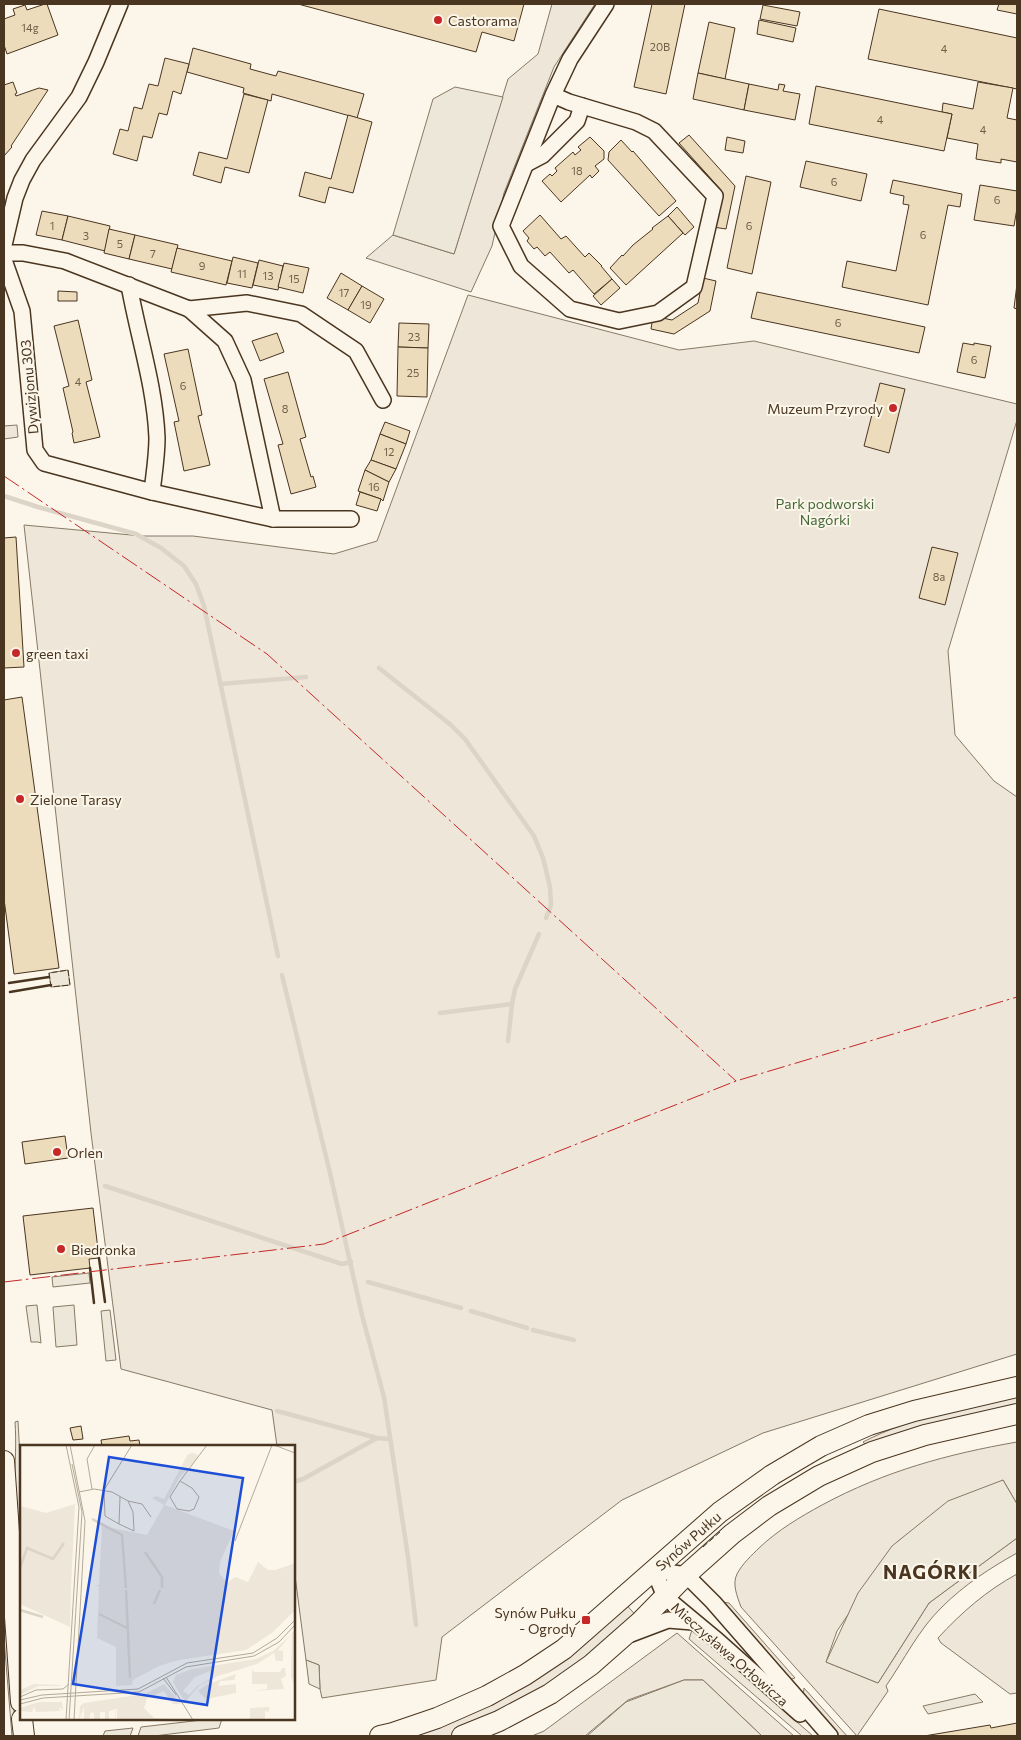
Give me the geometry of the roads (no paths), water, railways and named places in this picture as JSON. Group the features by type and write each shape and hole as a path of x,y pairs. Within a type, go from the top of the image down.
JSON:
{"main road":[{"name":"Synów Pułku","path":"380,1736 445,1714 487,1696 525,1676 564,1649 720,1512 772,1475 821,1446 869,1425 914,1411 1017,1387"},
{"name":"Synów Pułku","path":"462,1736 499,1721 550,1694 591,1665 732,1534 769,1506 819,1476 872,1452 925,1435 1017,1414"},
{"path":"4,1461 20,1688"},
{"path":"22,1720 24,1736"}],"street":[{"path":"4,245 15,198 22,180 33,160 79,97 120,4"},
{"path":"553,96 636,122 654,131 715,196 694,288 658,313 618,321 570,309 521,266 501,226 553,96 570,59 606,4"},
{"path":"526,164 542,155 577,121 582,106"},
{"path":"4,253 65,261 129,285 189,309 225,341 243,380 273,520"},
{"name":"Dywizjonu 303","path":"4,260 22,311 35,450 44,463 152,492 273,520 351,518"},
{"path":"129,285 151,389 157,438 152,492"},
{"path":"189,309 247,303 301,314 356,352 383,400"},
{"path":"654,1570 686,1575"},
{"name":"Mieczysława Orłowicza","path":"654,1570 664,1597 718,1641 825,1736"},
{"name":"Mieczysława Orłowicza","path":"686,1575 713,1602 830,1736"},
{"path":"623,1637 668,1620 693,1622"}],"waterway":[{"path":"4,496 136,534 161,548 184,566 196,584 204,606 278,956"},
{"path":"379,668 451,725 465,739 534,836 543,858 550,887 551,905 546,918"},
{"path":"220,684 306,677"},
{"path":"508,1041 515,989 539,934"},
{"path":"282,975 362,1315 384,1397 408,1557 416,1625"},
{"path":"440,1013 512,1004"},
{"path":"105,1186 342,1264 351,1262"},
{"path":"368,1282 461,1308"},
{"path":"471,1311 527,1328"},
{"path":"533,1330 574,1340"},
{"path":"277,1411 377,1438 390,1439"},
{"path":"295,1482 377,1438"}],"place":[{"name":"Castorama","path":"438,20"},
{"name":"Muzeum Przyrody","path":"893,408"},
{"name":"green taxi","path":"16,653"},
{"name":"Zielone Tarasy","path":"20,799"},
{"name":"Orlen","path":"57,1152"},
{"name":"Biedronka","path":"61,1249"},
{"name":"Synów Pułku - Ogrody","path":"586,1620"}],"district":[{"name":"NAGÓRKI","path":"931,1571"}],"park label":[{"name":"Park podworski Nagórki","path":"825,512"}]}
